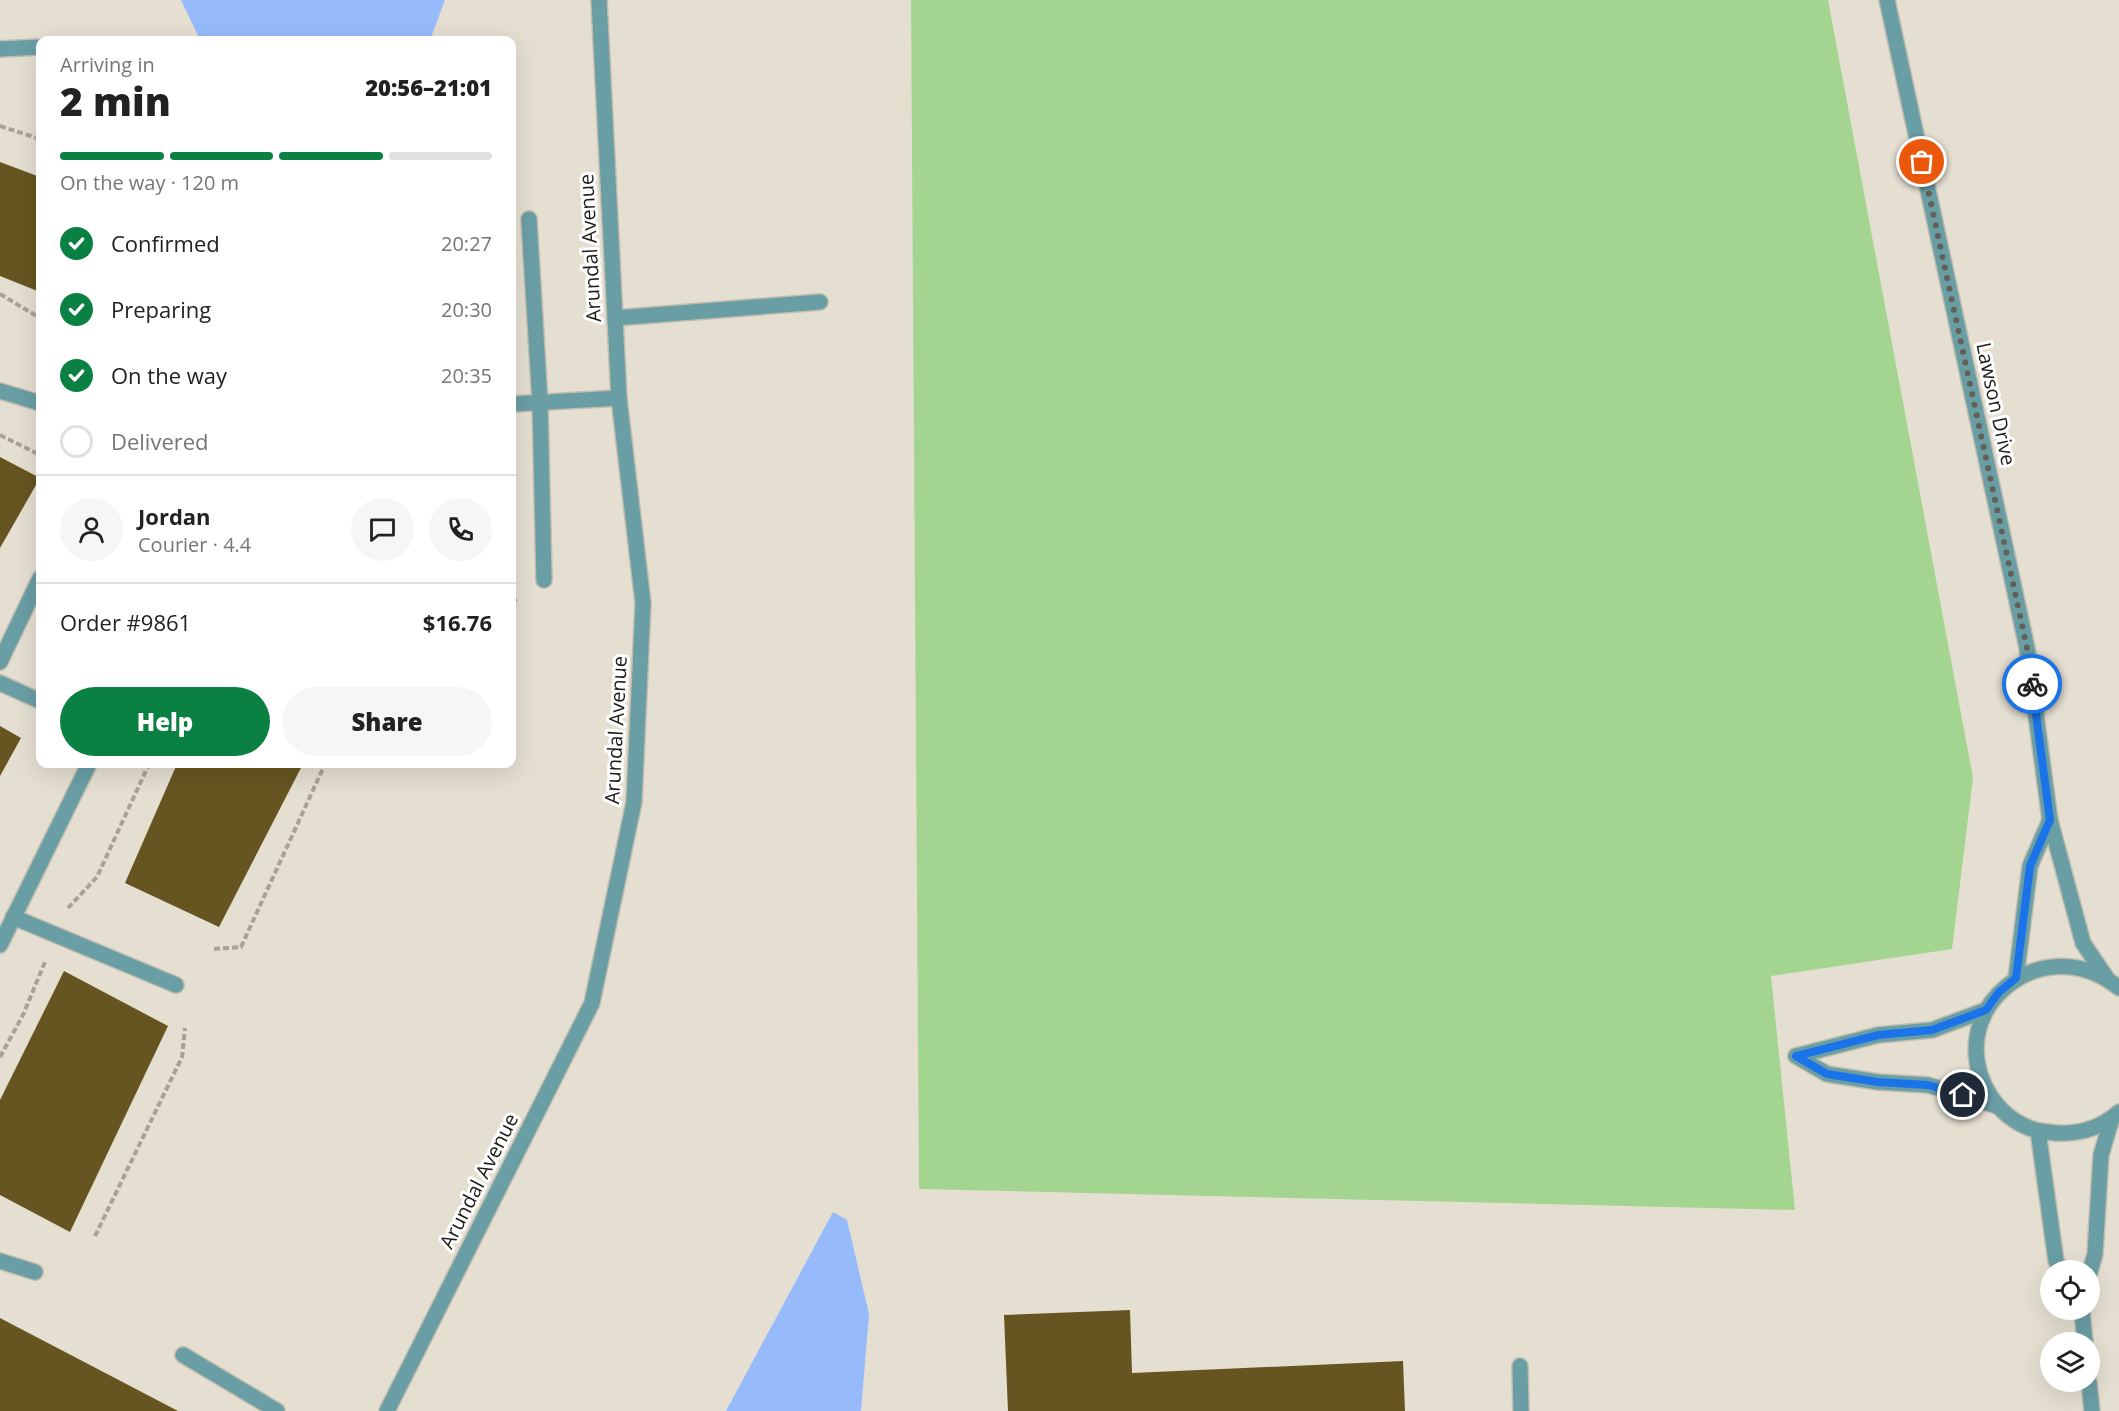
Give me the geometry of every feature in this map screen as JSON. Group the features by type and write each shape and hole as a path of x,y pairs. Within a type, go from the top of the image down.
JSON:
{"street":[{"name":"Arundal Avenue","path":"387,1411 592,1003 634,802 643,615 619,398 599,0"},
{"name":"Lawson Drive","path":"1887,0 2027,648 2050,820 2083,943 2106,977"},
{"path":"0,49 36,47"},
{"path":"529,219 540,402 544,580"},
{"path":"615,318 820,302"},
{"path":"0,391 36,402"},
{"path":"516,404 619,398"},
{"path":"0,662 36,586"},
{"path":"0,683 36,699"},
{"path":"0,945 87,768"},
{"path":"2016,978 2030,866 2050,820"},
{"path":"14,917 176,986"},
{"path":"2116,1115 2090,1130 2073,1133 2038,1131 2016,1122 1997,1106 1983,1084 1977,1060 1977,1034 1986,1010 1999,992 2016,978 2038,969 2061,965 2084,968 2106,977 2119,988"},
{"path":"1986,1010 1932,1030 1878,1035 1796,1056 1827,1074 1878,1082 1928,1085 1997,1106"},
{"path":"2093,1260 2101,1155 2116,1115"},
{"path":"2038,1131 2056,1260"},
{"path":"0,1261 35,1272"},
{"path":"183,1355 277,1411"},
{"path":"1520,1366 1521,1411"},
{"path":"2090,1392 2092,1411"}],"path":[{"path":"0,126 36,139"},
{"path":"0,294 36,316"},
{"path":"0,435 36,453"},
{"path":"0,1058 23,1015 67,910 98,877 147,768"},
{"path":"214,949 241,947 323,768"},
{"path":"95,1236 182,1057 186,1028"}],"green space":[{"path":"911,0 1828,0 1973,778 1952,949 1771,976 1795,1210 919,1189"}],"water":[{"path":"181,0 445,0 432,36 198,36"},
{"path":"833,1212 847,1220 869,1314 861,1411 726,1411"}],"building":[{"path":"0,162 36,176 36,290 0,276"},
{"path":"0,457 36,476 36,485 0,548"},
{"path":"0,726 21,738 0,776"},
{"path":"175,768 301,768 219,927 125,883"},
{"path":"64,971 168,1026 70,1232 0,1195 0,1100"},
{"path":"1130,1310 1132,1373 1403,1361 1405,1411 1008,1411 1004,1315"},
{"path":"0,1318 178,1411 0,1411"}],"way so far":[{"path":"1922,162 2027,648 2032,684"}],"route":[{"path":"1963,1095 1928,1085 1878,1082 1827,1074 1796,1056 1878,1035 1932,1030 1986,1010 1999,992 2016,978 2030,866 2050,820 2032,684"}]}
